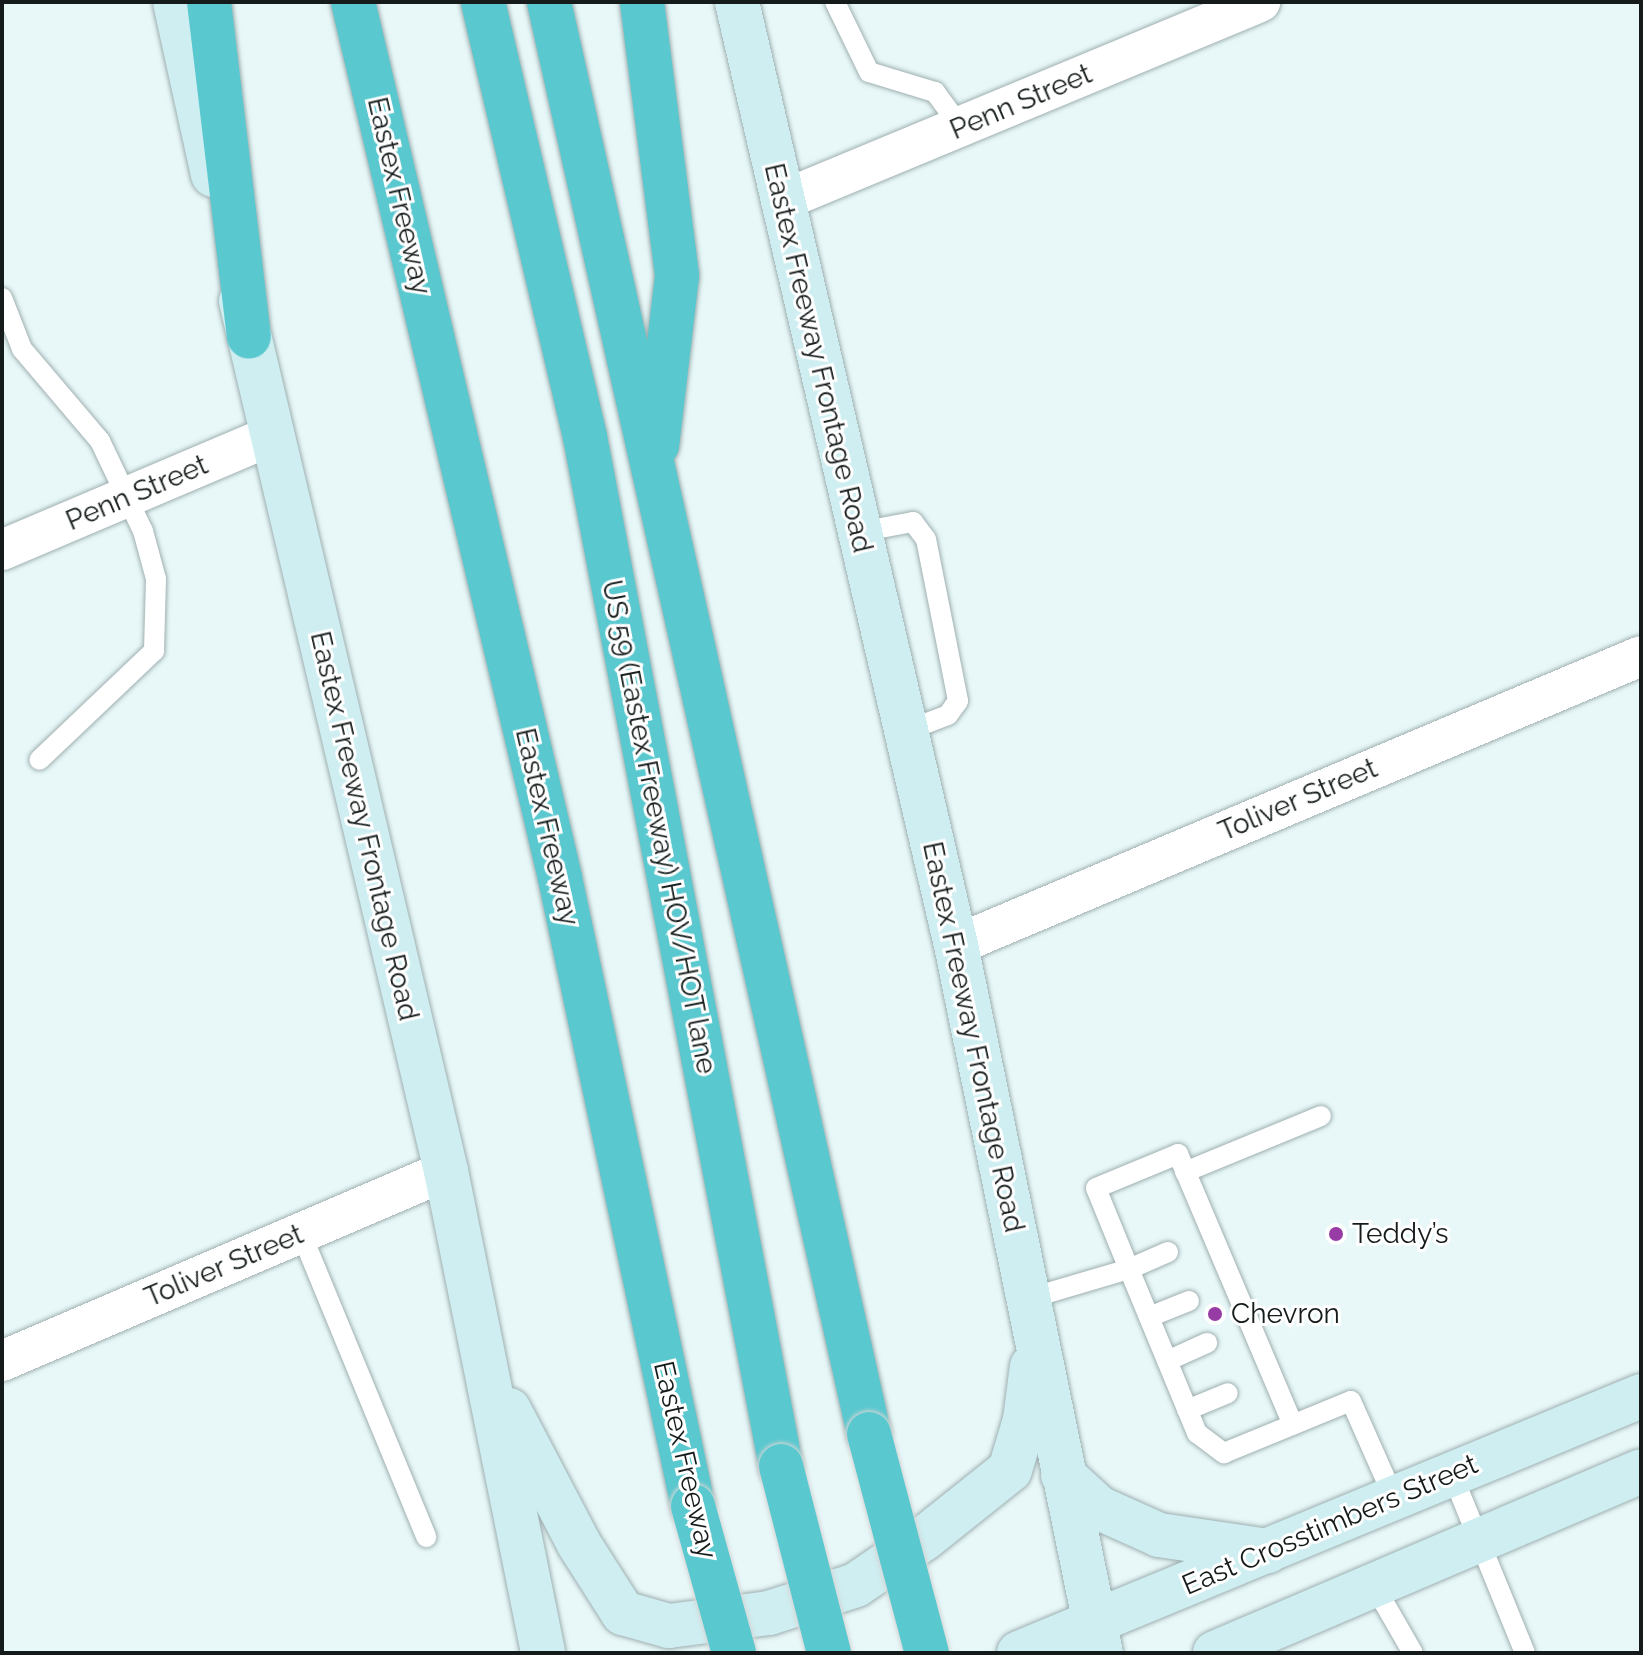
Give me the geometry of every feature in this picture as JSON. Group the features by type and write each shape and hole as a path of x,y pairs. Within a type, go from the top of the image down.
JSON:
{"highway":[{"path":"209,2 249,337"},
{"name":"Eastex Freeway","path":"353,2 560,878 693,1506 734,1653"},
{"name":"US 59 (Eastex Freeway) HOV/HOT lane","path":"483,2 585,437 781,1466 829,1653"},
{"path":"549,2 869,1434 927,1653"},
{"path":"642,2 677,276 654,480"}],"main road":[{"name":"Eastex Freeway Frontage Road","path":"175,2 271,436 446,1171 488,1369 542,1653"},
{"name":"Eastex Freeway Frontage Road","path":"737,2 956,945 1097,1639"},
{"path":"488,1369 579,1544 623,1613 669,1626 769,1613 856,1585 1010,1470 1025,1420 1032,1314"},
{"name":"East Crosstimbers Street","path":"1019,1653 1097,1639 1268,1551 1641,1396"},
{"path":"1215,1653 1257,1643 1375,1587 1480,1544 1641,1471"},
{"path":"1063,1475 1099,1508 1159,1535 1268,1551"}],"street":[{"name":"Penn Street","path":"781,201 1260,2"},
{"name":"Penn Street","path":"2,550 271,436"},
{"name":"Toliver Street","path":"956,945 1641,656"},
{"name":"Toliver Street","path":"2,1361 446,1171"}],"lane":[{"path":"835,2 869,72 935,92 960,126"},
{"path":"2,298 22,349 100,441 128,497 156,579 154,651 39,760"},
{"path":"859,532 913,522 926,539 958,701 948,715 906,731"},
{"path":"1185,1172 1321,1116"},
{"path":"1293,1425 1267,1376 1207,1237 1178,1154 1096,1188 1197,1433 1224,1453 1293,1425 1351,1401 1394,1498"},
{"path":"301,1233 426,1537"},
{"path":"1032,1314 1168,1252"},
{"path":"1149,1317 1189,1301"},
{"path":"1167,1361 1207,1343"},
{"path":"1187,1410 1228,1393"},
{"path":"1452,1474 1525,1653"},
{"path":"1375,1587 1413,1653"}],"place":[{"name":"Teddy’s","path":"1336,1234"},
{"name":"Chevron","path":"1215,1314"}]}
